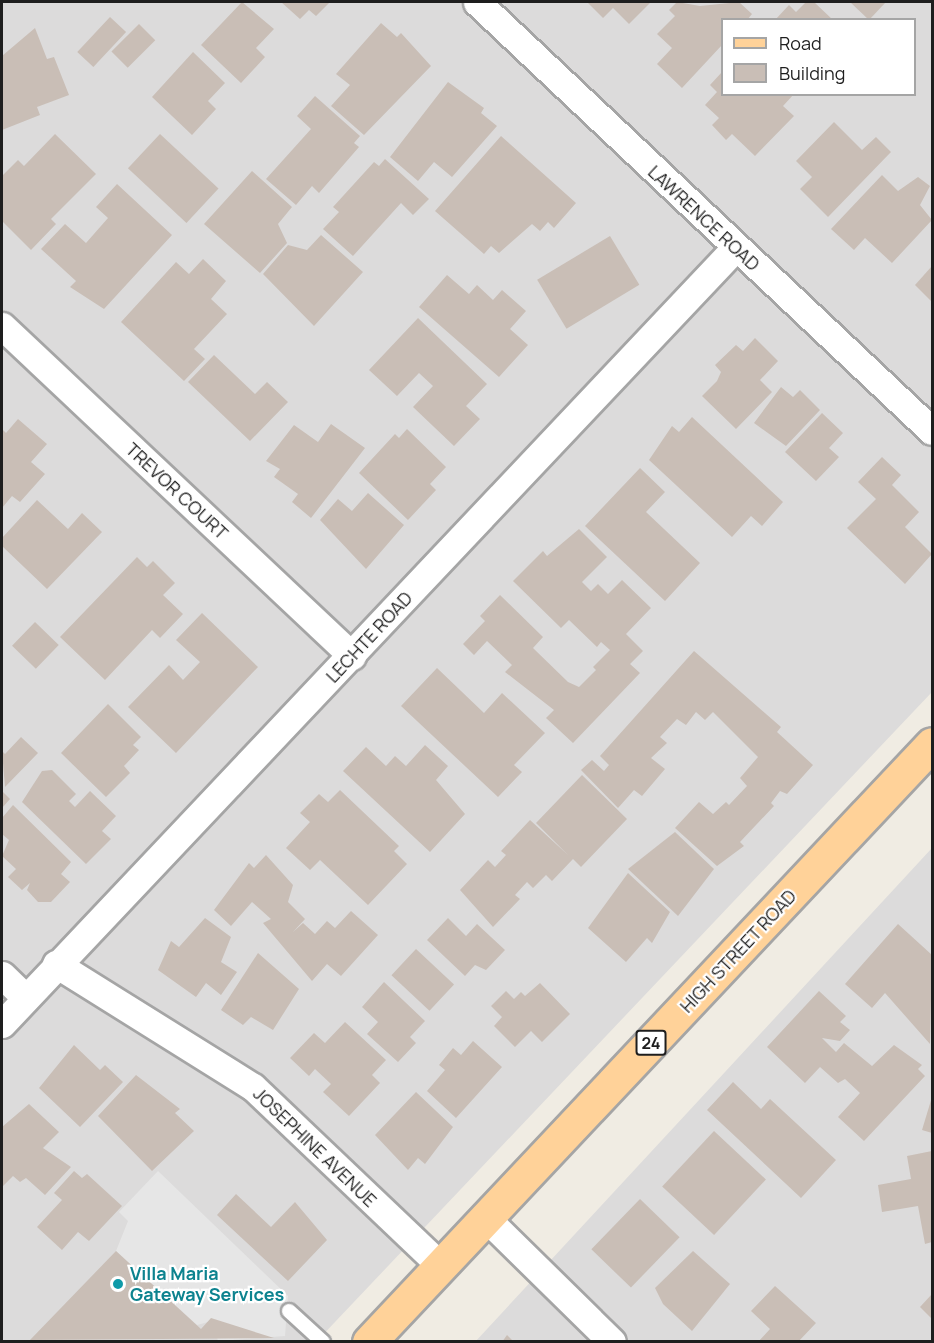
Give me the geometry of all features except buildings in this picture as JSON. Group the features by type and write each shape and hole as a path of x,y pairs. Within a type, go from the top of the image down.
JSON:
{"main road":[{"name":"HIGH STREET ROAD","path":"369,1341 487,1219 933,744"}],"street":[{"name":"LAWRENCE ROAD","path":"485,4 735,248 933,431"},
{"name":"LECHTE ROAD","path":"2,1024 56,964 352,656 735,248"},
{"name":"TREVOR COURT","path":"2,326 352,656"},
{"name":"JOSEPHINE AVENUE","path":"56,964 254,1087 441,1266"},
{"path":"2,975 26,998"},
{"path":"487,1219 612,1341"}],"lane":[{"path":"288,1311 323,1341"}],"shaded area":[{"path":"2,2 932,2 932,692 317,1341 2,1342"},
{"path":"932,848 932,1341 475,1342 725,1072"},
{"path":"158,1171 288,1296 285,1336 218,1341 212,1321 197,1325 116,1251 128,1221 119,1212"}],"place":[{"name":"Villa Maria Gateway Services","path":"118,1284"}]}
